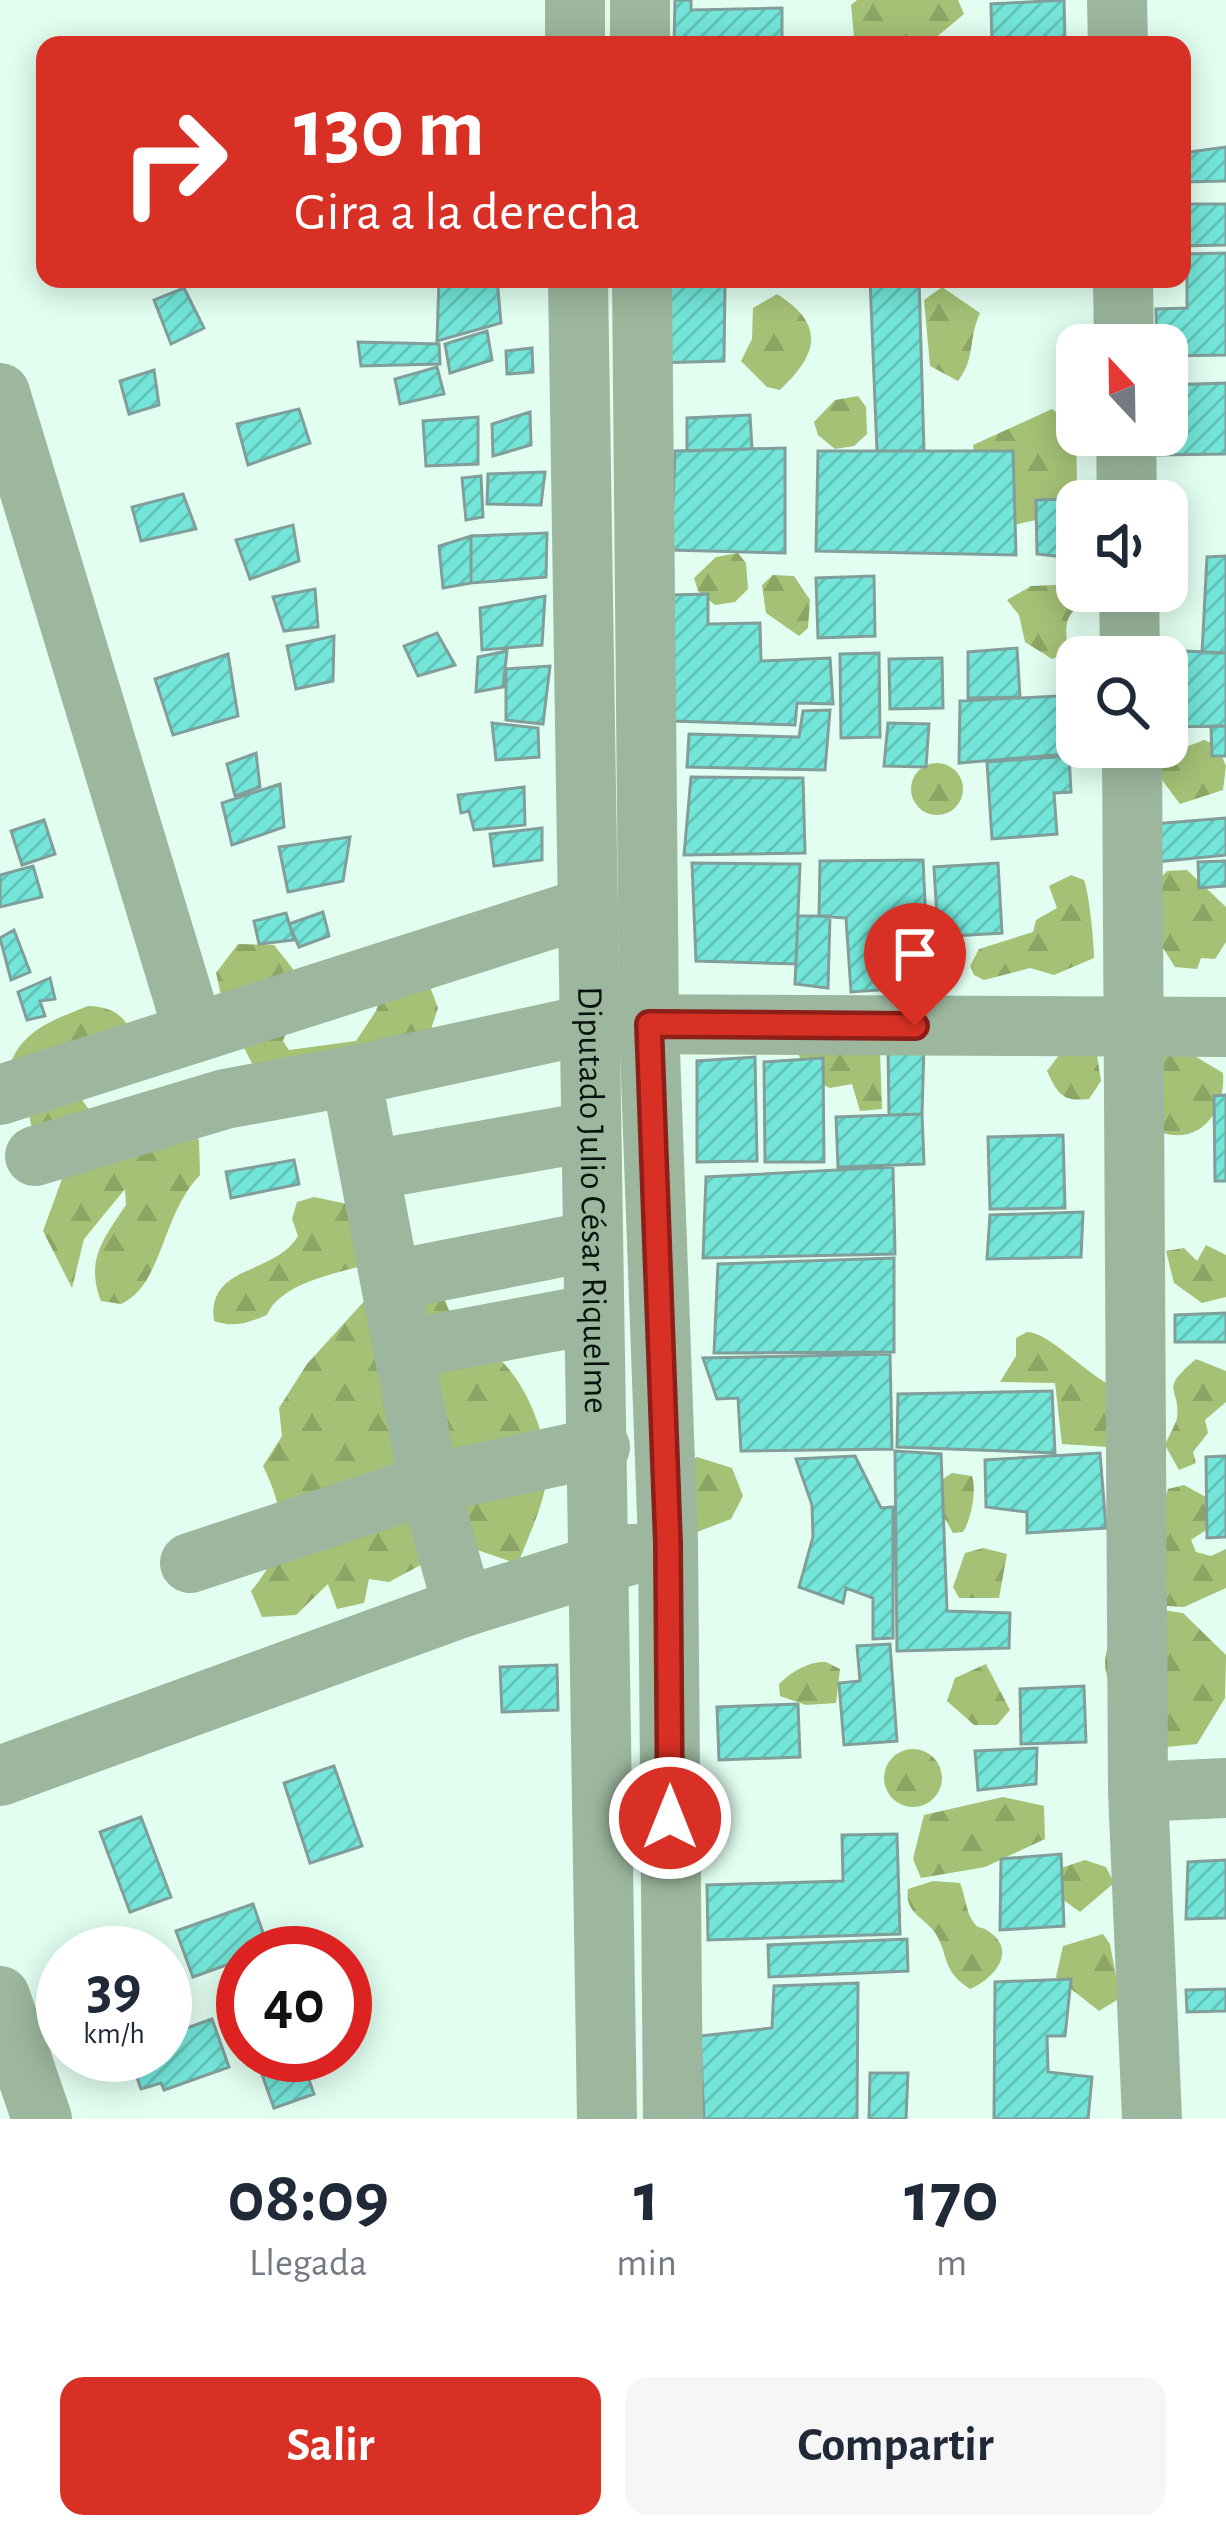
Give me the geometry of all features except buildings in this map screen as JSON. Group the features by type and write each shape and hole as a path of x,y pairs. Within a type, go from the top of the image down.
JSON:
{"street":[{"path":"575,0 575,36"},
{"path":"640,0 640,36"},
{"path":"1117,0 1118,36"},
{"name":"Diputado Julio César Riquelme","path":"578,288 588,1132 600,1447 608,2119"},
{"name":"Diputado Julio César Riquelme","path":"642,288 649,1024 668,1544 673,2119"},
{"path":"1123,288 1124,324"},
{"path":"0,393 194,1033"},
{"path":"1132,768 1138,1792 1152,2119"},
{"path":"0,1095 588,908"},
{"path":"35,1156 225,1099 590,1024 1226,1027"},
{"path":"351,1076 394,1280 429,1484 463,1607"},
{"path":"370,1170 588,1132"},
{"path":"394,1280 592,1241"},
{"path":"407,1349 594,1315"},
{"path":"190,1563 429,1484 600,1447"},
{"path":"0,1776 463,1607 668,1544"},
{"path":"1138,1792 1226,1788"},
{"path":"0,1996 42,2119"}],"green space":[{"path":"857,0 958,0 964,14 938,36 854,36 851,5"},
{"path":"943,288 980,313 958,381 930,366 924,300"},
{"path":"777,294 803,317 811,340 802,364 780,390 767,387 741,361 752,339 753,308"},
{"path":"858,396 866,407 867,434 854,446 835,449 818,435 814,422 835,400"},
{"path":"1052,409 1056,412 1056,456 1077,456 1077,480 1056,480 1056,503 1040,519 1014,525 978,491 973,445"},
{"path":"738,553 746,563 748,589 735,602 715,605 698,591 694,578 716,557"},
{"path":"773,575 794,576 810,600 808,628 799,636 766,613 762,585"},
{"path":"1056,585 1056,612 1073,612 1066,636 1056,636 1056,657 1052,659 1025,642 1019,615 1007,600 1031,586"},
{"path":"1204,740 1217,745 1226,766 1223,790 1180,804 1159,776 1161,768 1188,768 1188,746"},
{"path":"937,763 955,771 963,789 955,807 937,815 919,807 911,789 919,771"},
{"path":"1187,870 1226,907 1226,942 1215,959 1201,958 1197,969 1175,967 1158,940 1153,885 1167,871"},
{"path":"1071,875 1084,880 1086,886 1094,958 1054,975 1030,968 984,980 974,975 970,966 979,949 1033,932 1036,920 1057,908 1049,886"},
{"path":"925,913 943,921 951,939 943,957 925,965 907,957 899,939 907,921"},
{"path":"238,944 274,945 297,974 295,1009 283,1041 289,1050 356,1041 376,1011 386,978 426,976 438,1008 427,1041 256,1071 224,1009 216,973"},
{"path":"88,1006 116,1013 133,1036 75,1091 91,1112 174,1116 199,1140 200,1175 177,1209 146,1281 121,1304 101,1301 95,1273 99,1250 126,1205 125,1189 84,1239 72,1288 43,1231 66,1168 31,1125 25,1092 11,1062 33,1033"},
{"path":"797,1049 880,1052 882,1109 860,1111 852,1084 830,1088 806,1077"},
{"path":"1062,1051 1097,1055 1101,1081 1089,1099 1067,1098 1054,1086 1047,1071"},
{"path":"1158,1052 1193,1055 1223,1073 1220,1101 1198,1130 1174,1135 1160,1132"},
{"path":"314,1197 357,1206 373,1263 298,1287 267,1315 235,1324 214,1321 214,1303 221,1289 288,1249 298,1236 292,1219 297,1202"},
{"path":"1206,1245 1226,1255 1226,1297 1202,1303 1174,1283 1166,1251 1184,1248 1197,1261"},
{"path":"432,1270 461,1339 495,1355 509,1369 531,1405 544,1444 547,1475 542,1501 518,1564 460,1544 389,1582 369,1579 364,1603 337,1609 328,1584 296,1615 262,1617 251,1591 272,1560 280,1531 276,1500 263,1466 282,1436 279,1408 307,1364 387,1276"},
{"path":"1027,1332 1046,1339 1118,1389 1108,1447 1062,1444 1055,1383 1000,1382 1016,1356 1016,1338"},
{"path":"1196,1359 1226,1371 1226,1402 1205,1420 1208,1433 1193,1452 1196,1463 1179,1470 1165,1445 1177,1418 1173,1389"},
{"path":"697,1457 732,1468 743,1496 731,1519 689,1535 672,1470"},
{"path":"952,1473 972,1476 972,1505 963,1532 953,1533 939,1508 937,1483"},
{"path":"1184,1485 1215,1502 1218,1522 1191,1540 1196,1552 1211,1556 1226,1549 1226,1588 1184,1607 1133,1604 1168,1489"},
{"path":"983,1548 1007,1554 999,1598 959,1598 953,1587 965,1553"},
{"path":"1147,1608 1183,1613 1226,1655 1225,1698 1197,1744 1166,1747 1111,1687 1105,1657 1111,1641"},
{"path":"826,1662 840,1669 836,1703 806,1705 780,1696 779,1684 789,1675"},
{"path":"986,1664 1010,1710 997,1725 974,1725 947,1701 955,1678"},
{"path":"913,1749 934,1757 942,1778 934,1799 913,1807 892,1799 884,1778 892,1757"},
{"path":"1003,1797 1044,1806 1045,1839 985,1867 921,1878 913,1859 924,1815"},
{"path":"1085,1860 1106,1867 1114,1883 1080,1912 1062,1899 1061,1868"},
{"path":"933,1881 960,1883 972,1920 1002,1947 994,1972 970,1989 949,1967 933,1930 909,1903 908,1889"},
{"path":"1103,1934 1110,1944 1120,1998 1099,2011 1056,1977 1063,1946"}],"route":[{"path":"670,1818 668,1544 649,1024 915,1026"}]}
